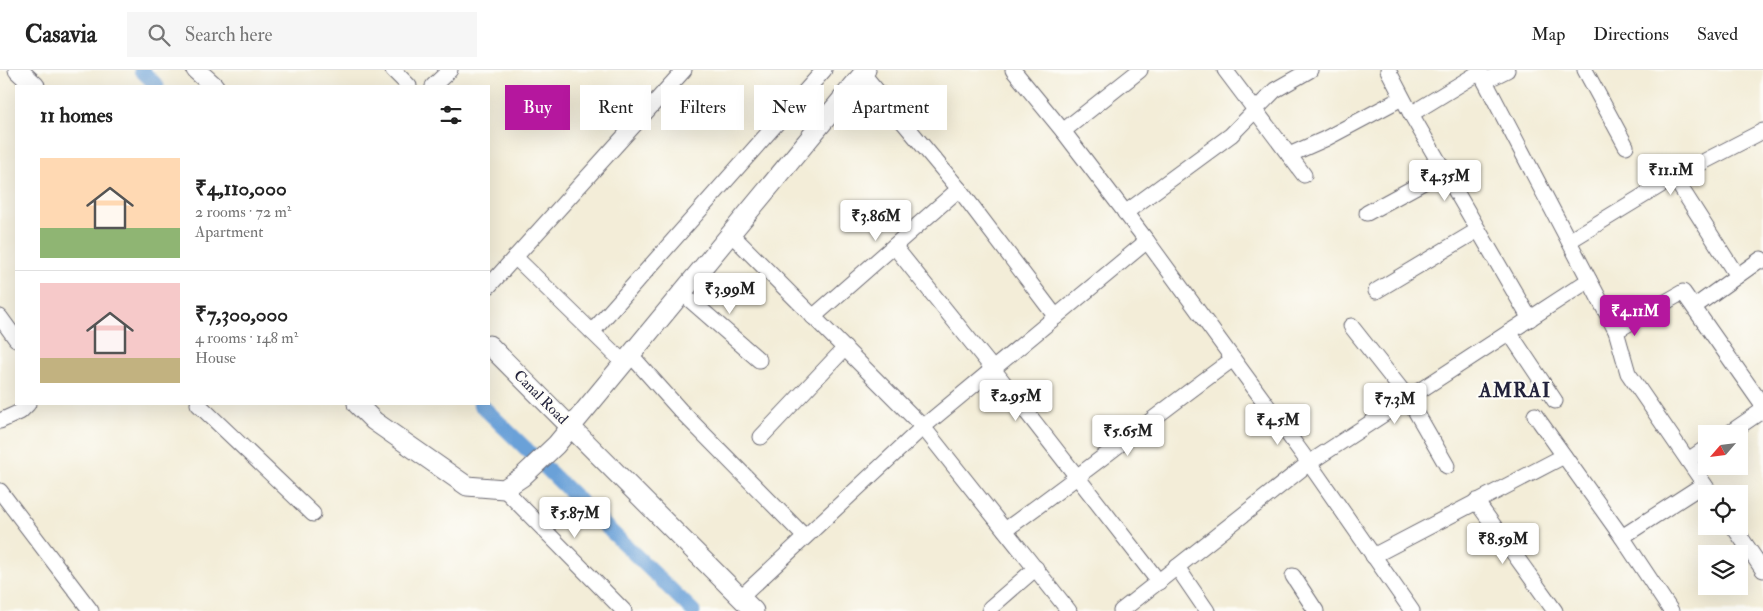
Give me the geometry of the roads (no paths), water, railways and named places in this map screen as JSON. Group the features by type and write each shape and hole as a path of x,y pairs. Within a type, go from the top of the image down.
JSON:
{"street":[{"path":"18,70 34,85"},
{"path":"196,70 213,85"},
{"path":"393,70 408,85"},
{"path":"434,85 450,70"},
{"path":"490,285 684,70"},
{"path":"592,332 824,70"},
{"path":"1013,70 1063,131 1147,241 1309,463 1412,611"},
{"path":"1063,131 1140,70"},
{"path":"1225,70 1304,175"},
{"path":"1125,213 1231,135 1255,108 1275,90 1310,70"},
{"path":"1388,70 1410,114 1530,318"},
{"path":"1410,114 1481,74 1507,70"},
{"path":"1585,70 1626,146"},
{"path":"358,405 374,421 467,486 504,489 522,477 556,445 864,72 959,189 1056,317"},
{"path":"1481,74 1616,331 1628,372 1705,485"},
{"path":"1289,155 1325,139 1402,98"},
{"path":"1569,241 1674,177 1763,131"},
{"path":"1367,214 1444,171"},
{"path":"1674,177 1737,276"},
{"path":"813,317 959,189"},
{"path":"1376,291 1478,230"},
{"path":"730,233 923,427 1036,568 1065,609"},
{"path":"747,605 805,537 923,427 1147,241"},
{"path":"894,246 993,369 1159,582"},
{"path":"515,257 592,332 626,358 680,410 805,537"},
{"path":"1694,307 1761,259 1763,261"},
{"path":"1121,611 1309,463 1589,280"},
{"path":"681,292 759,360"},
{"path":"1616,331 1683,292 1763,408 1740,425"},
{"path":"0,317 15,338"},
{"path":"1351,326 1408,398 1447,466"},
{"path":"1509,332 1555,400"},
{"name":"Canal Road","path":"490,346 747,605"},
{"path":"761,437 845,348"},
{"path":"1005,530 1078,478 1141,426 1233,359"},
{"path":"0,421 20,412 27,405"},
{"path":"199,405 313,514"},
{"path":"1535,415 1622,537 1668,610"},
{"path":"1688,460 1698,453"},
{"path":"1373,556 1564,456"},
{"path":"504,489 624,611"},
{"path":"0,491 92,611"},
{"path":"1622,537 1698,495"},
{"path":"1476,501 1555,611"},
{"path":"1739,535 1763,570"},
{"path":"1177,567 1207,611"},
{"path":"990,608 1036,568"},
{"path":"1294,576 1316,611"}],"waterway":[{"path":"141,70 156,85"},
{"path":"481,405 693,611"}],"district":[{"name":"AMRAI","path":"1515,390"}]}
